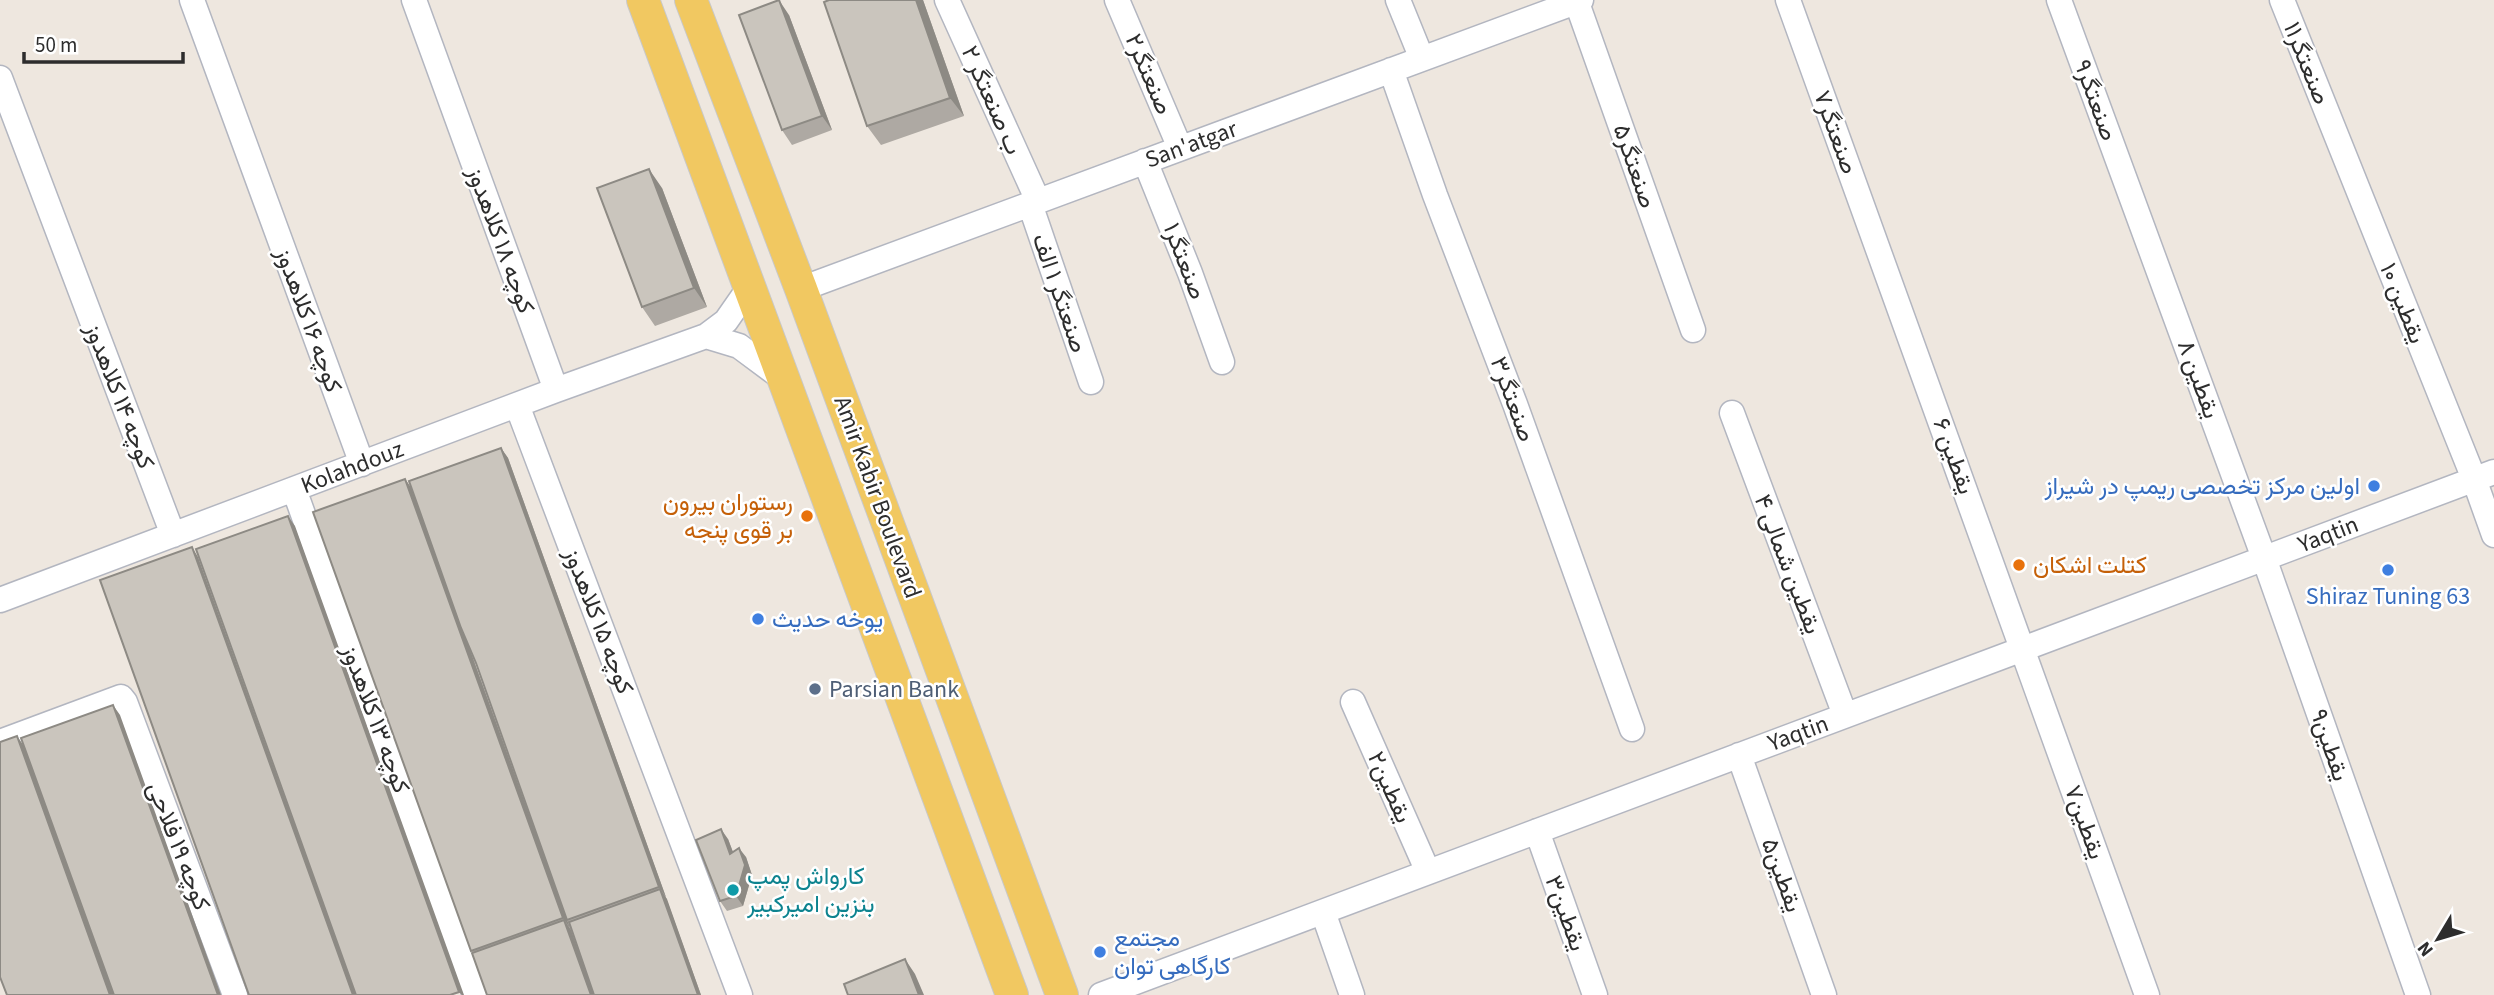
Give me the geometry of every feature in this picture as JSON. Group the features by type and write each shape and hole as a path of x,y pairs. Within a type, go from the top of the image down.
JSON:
{"main road":[{"name":"Amir Kabir Boulevard","path":"643,0 1012,995"},
{"name":"Amir Kabir Boulevard","path":"694,9 801,289 1062,995"},
{"path":"654,31 694,9"}],"street":[{"name":"کوچه ۱۶ کلاهدوز","path":"192,0 362,464"},
{"name":"کوچه ۱۸ کلاهدوز","path":"414,0 556,390"},
{"name":"۲ ب صنعتگر","path":"947,0 1034,202"},
{"name":"صنعتگر۲","path":"1117,0 1180,148"},
{"path":"1398,0 1422,59"},
{"name":"San'atgar","path":"801,289 1578,0"},
{"name":"صنعتگر۵","path":"1578,0 1693,330"},
{"name":"صنعتگر۷","path":"1788,0 1884,264"},
{"name":"صنعتگر۹","path":"2059,0 2133,201"},
{"name":"صنعتگر۱۱","path":"2282,0 2333,126"},
{"name":"صنعتگر۳","path":"1391,70 1632,729"},
{"name":"کوچه ۱۴ کلاهدوز","path":"0,78 173,535"},
{"name":"یقطین ۱۰","path":"2333,126 2484,475 2494,535"},
{"name":"صنعتگر۱","path":"1145,161 1222,362"},
{"name":"یقطین ۸","path":"2133,201 2264,558"},
{"name":"صنعتگر ۱ الف","path":"1034,202 1091,382"},
{"name":"یقطین ۶","path":"1884,264 2023,648"},
{"name":"Kolahdouz","path":"0,600 706,336 726,321 749,288"},
{"path":"706,336 740,346 782,378"},
{"name":"کوچه ۱۵ کلاهدوز","path":"517,405 740,995"},
{"name":"یقطین شمالی ۴","path":"1732,413 1845,715"},
{"name":"Yaqtin","path":"1101,995 2484,475"},
{"name":"کوچه ۱۳ کلاهدوز","path":"294,489 475,995"},
{"name":"یقطین۹","path":"2264,558 2418,995"},
{"name":"یقطین۷","path":"2023,648 2147,995"},
{"name":"کوچه ۱۹ فلاحی","path":"0,742 121,697 235,995"},
{"name":"یقطین۲","path":"1353,702 1428,872"},
{"name":"یقطین۵","path":"1739,755 1824,995"},
{"name":"یقطین۳","path":"1537,831 1595,995"},
{"path":"1323,912 1352,995"}],"building":[{"path":"779,0 822,116 782,130 739,15"},
{"path":"916,0 950,98 867,126 824,2"},
{"path":"649,169 694,288 642,307 597,188"},
{"path":"501,448 659,887 567,920 409,481"},
{"path":"405,479 563,918 471,951 313,512"},
{"path":"288,516 459,992 450,995 356,995 196,549"},
{"path":"192,547 353,995 249,995 100,580"},
{"path":"113,705 218,995 114,995 21,738"},
{"path":"17,736 110,995 7,995 0,977 0,742"},
{"name":"کارواش پمپ بنزین امیرکبیر","path":"721,829 730,854 739,848 745,865 736,896 720,901 696,840"},
{"path":"660,889 698,995 594,995 569,922"},
{"path":"564,920 591,995 487,995 472,953"},
{"path":"905,959 919,995 848,995 844,984"}],"place":[{"name":"اولین مرکز تخصصی ریمپ در شیراز","path":"2374,486"},
{"name":"رستوران بیرون بر قوی پنجه","path":"807,516"},
{"name":"کتلت اشکان","path":"2019,565"},
{"name":"Shiraz Tuning 63","path":"2388,570"},
{"name":"یوخه حدیث","path":"758,619"},
{"name":"Parsian Bank","path":"815,689"},
{"name":"کارواش پمپ بنزین امیرکبیر","path":"733,890"},
{"name":"مجتمع کارگاهی توان","path":"1100,952"}]}
